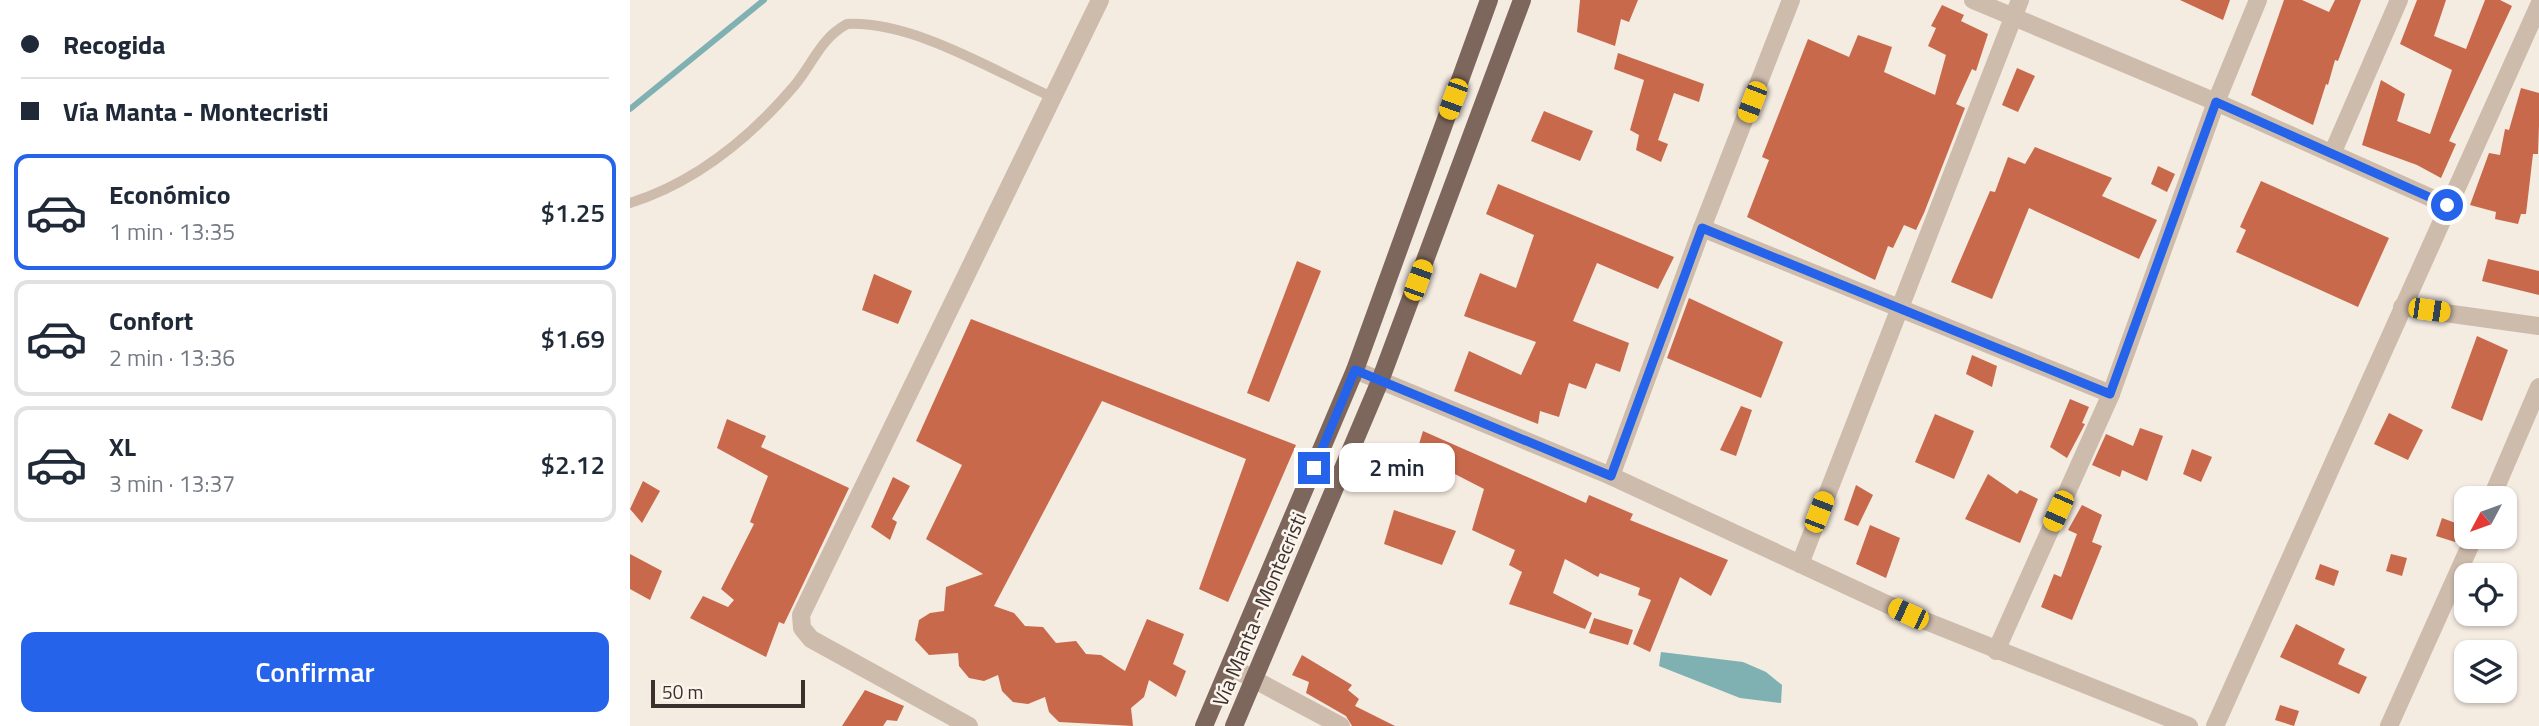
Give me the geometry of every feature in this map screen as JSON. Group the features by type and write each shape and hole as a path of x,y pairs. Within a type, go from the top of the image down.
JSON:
{"main road":[{"name":"Vía Manta - Montecristi","path":"1204,726 1355,370 1489,0"},
{"name":"Vía Manta - Montecristi","path":"1234,726 1381,381 1522,0"}],"street":[{"path":"969,726 811,639 802,628 801,615 996,219 1100,0"},
{"path":"1611,476 1702,228 1791,0"},
{"path":"1973,0 2016,8 2216,102 2447,205"},
{"path":"1996,651 2110,394 2216,102 2258,0"},
{"path":"2332,154 2399,0"},
{"path":"2216,726 2447,205 2539,5"},
{"path":"1800,564 2016,8"},
{"path":"1702,228 2110,394"},
{"path":"2402,306 2539,326"},
{"path":"1355,370 1611,476 1996,651 2189,726"},
{"path":"2496,486 2539,387"},
{"path":"2389,726 2468,550"},
{"path":"1231,667 1341,726"}],"lane":[{"path":"630,203 674,186 735,146 797,83 823,42 847,24 878,25 931,42 1052,97"}],"water":[{"path":"1661,652 1743,662 1766,672 1782,685 1781,703 1740,698 1659,666"}],"building":[{"path":"1580,0 1638,0 1629,22 1621,19 1615,46 1577,32"},
{"path":"2180,0 2230,0 2223,20"},
{"path":"2284,0 2302,0 2329,12 2335,0 2361,0 2338,61 2335,60 2313,125 2251,95"},
{"path":"2417,0 2446,0 2434,36 2466,49 2485,0 2500,0 2512,6 2449,141 2456,144 2441,178 2417,165 2362,145 2381,80 2405,94 2397,121 2430,134 2452,70 2400,44"},
{"path":"1942,5 1964,15 1961,21 1988,34 1976,71 1972,69 1956,104 1965,108 1924,213 1916,230 1904,225 1893,248 1888,246 1875,280 1747,217 1769,160 1762,157 1808,39 1849,57 1858,35 1892,47 1884,72 1935,95 1946,55 1928,46 1936,28 1931,26"},
{"path":"1618,53 1704,84 1699,102 1674,93 1658,140 1668,144 1661,162 1636,150 1639,135 1630,130 1644,80 1614,69"},
{"path":"2017,68 2035,76 2018,112 2002,105"},
{"path":"2521,88 2539,93 2539,125 2538,154 2533,154 2526,214 2521,214 2518,224 2495,219 2496,212 2470,205 2489,153 2500,155 2505,129 2509,130"},
{"path":"1544,111 1593,131 1580,161 1531,141"},
{"path":"2035,147 2112,178 2102,196 2157,220 2139,259 2029,208 1992,299 1951,282 1990,191 1995,192 2008,157 2025,164"},
{"path":"2158,166 2175,174 2167,192 2151,184"},
{"path":"2261,181 2389,238 2358,307 2236,252 2246,230 2240,227"},
{"path":"1498,184 1674,257 1658,289 1597,263 1573,321 1629,343 1620,372 1596,363 1586,389 1569,383 1559,417 1540,411 1538,424 1454,391 1469,351 1521,375 1536,342 1464,316 1480,273 1516,288 1534,235 1486,214"},
{"path":"2488,259 2539,271 2539,295 2482,281"},
{"path":"1297,261 1321,271 1269,402 1247,393"},
{"path":"874,274 912,291 898,324 862,310"},
{"path":"1689,298 1783,342 1761,398 1667,358"},
{"path":"971,319 1296,445 1228,602 1199,589 1246,459 1102,401 994,606 1014,613 1025,626 1043,627 1056,643 1076,641 1086,654 1101,655 1125,671 1147,619 1184,634 1173,664 1186,671 1176,697 1149,680 1144,697 1131,708 1133,726 1059,722 1049,712 1045,697 1028,704 1013,702 1002,691 998,675 984,681 969,678 959,666 958,653 929,655 915,640 919,620 930,613 944,611 946,587 983,574 926,539 962,465 916,441"},
{"path":"2477,336 2508,350 2482,421 2451,408"},
{"path":"1972,355 1997,366 1992,387 1966,374"},
{"path":"2070,399 2089,407 2082,423 2085,424 2067,458 2050,447"},
{"path":"1741,406 1752,410 1736,456 1720,450"},
{"path":"2389,413 2423,430 2408,460 2374,444"},
{"path":"1935,414 1974,431 1954,479 1915,462"},
{"path":"727,419 766,436 761,447 849,488 784,624 779,622 766,657 690,618 703,596 728,607 734,600 721,589 754,524 750,522 768,476 717,448"},
{"path":"2140,428 2163,436 2147,481 2122,470 2120,477 2092,465 2106,434 2133,446"},
{"path":"1423,431 1586,503 1589,495 1633,514 1630,520 1728,560 1711,596 1680,577 1650,652 1633,644 1651,600 1638,595 1640,588 1600,573 1598,577 1565,559 1553,593 1592,613 1585,629 1509,604 1522,572 1509,565 1515,550 1472,530 1484,489 1416,454"},
{"path":"2192,449 2212,457 2201,482 2183,474"},
{"path":"1988,474 2017,494 2020,490 2038,499 2020,543 1965,519"},
{"path":"893,477 910,486 892,519 897,522 890,540 871,527"},
{"path":"643,481 660,491 642,523 630,509"},
{"path":"1856,485 1873,495 1858,526 1844,520"},
{"path":"2082,505 2102,515 2092,542 2102,546 2072,620 2041,607 2054,574 2061,577 2077,534 2068,530"},
{"path":"1394,510 1456,531 1442,565 1384,544"},
{"path":"2442,518 2454,522 2454,542 2436,536"},
{"path":"1870,525 1900,538 1886,578 1856,564"},
{"path":"630,554 662,571 650,600 630,589"},
{"path":"2391,554 2407,558 2402,576 2386,571"},
{"path":"2320,564 2339,571 2334,586 2315,579"},
{"path":"1594,618 1633,630 1628,645 1589,633"},
{"path":"2296,624 2345,649 2338,664 2367,677 2359,694 2280,657"},
{"path":"1302,655 1352,685 1348,690 1359,699 1355,706 1395,726 1352,726 1346,716 1306,693 1309,682 1292,675"},
{"path":"865,690 904,706 897,721 887,720 883,726 842,726"},
{"path":"2280,705 2299,711 2294,726 2275,720"}],"waterway":[{"path":"630,109 764,0"}],"route":[{"path":"1314,468 1355,370 1611,476 1702,228 2110,394 2216,102 2447,205"}]}
